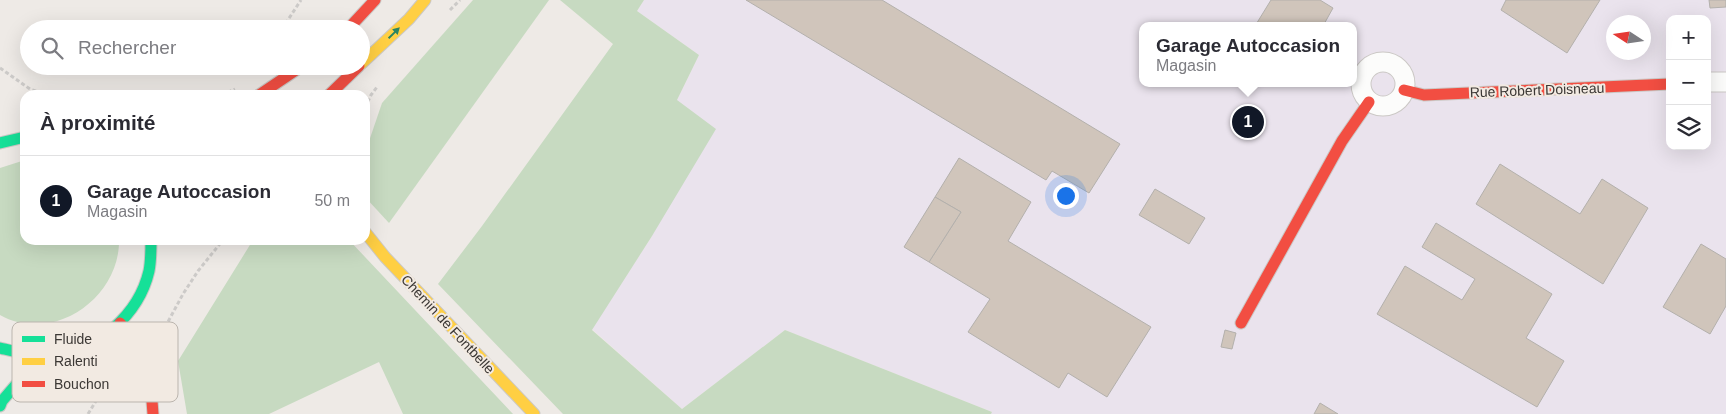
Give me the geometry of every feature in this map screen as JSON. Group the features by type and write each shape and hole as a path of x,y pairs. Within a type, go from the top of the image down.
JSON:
{"street":[{"path":"356,20 375,0"},
{"path":"370,56 409,19 425,0"},
{"path":"1384,61 1399,68 1404,75 1404,90 1397,101 1391,105 1384,106 1369,102 1363,95 1360,80 1363,72 1374,63 1384,61"},
{"path":"266,90 289,75"},
{"path":"334,90 350,75"},
{"path":"1711,82 1726,82"},
{"name":"Rue Robert Doisneau","path":"1404,90 1424,95 1666,84"},
{"path":"1241,323 1342,141 1369,102"},
{"path":"0,135 12,139"},
{"path":"0,143 20,138"},
{"name":"Chemin de Fontbelle","path":"370,238 534,414"},
{"path":"121,322 138,299 148,271 151,245"},
{"path":"0,406 12,389"}],"path":[{"path":"288,20 301,0"},
{"path":"0,68 33,90"},
{"path":"168,322 198,271 219,245"},
{"path":"88,414 95,402"}],"shaded area":[{"path":"644,0 1726,0 1726,414 991,414 992,412 785,330 682,409 592,329 652,236 677,100 699,55 637,11"}],"green space":[{"path":"473,0 549,0 389,223 370,202 370,138 382,103"},
{"path":"560,0 644,0 637,11 699,55 677,100 716,129 652,236 592,330 682,409 785,330 992,412 991,414 563,414 438,284 613,44"},
{"path":"20,162 20,245 118,245 116,261 108,280 96,297 80,310 61,320 51,322 18,322 0,315 0,168"},
{"path":"250,245 354,245 513,414 403,414 379,362 269,414 187,414 178,361"}],"building":[{"path":"746,0 882,0 1120,144 1089,193 1052,171 1046,180"},
{"path":"1271,0 1320,0 1333,8 1325,22 1257,22"},
{"path":"1506,0 1600,0 1567,53 1501,10"},
{"path":"1709,0 1726,0 1726,7 1710,8"},
{"path":"959,158 1031,202 1008,241 1151,327 1107,397 1068,373 1059,388 968,332 990,299 929,262 961,212 935,197"},
{"path":"1500,164 1580,214 1602,179 1648,208 1603,284 1476,204"},
{"path":"1155,189 1205,218 1189,244 1139,215"},
{"path":"935,197 961,212 929,262 904,247"},
{"path":"1436,223 1552,294 1526,338 1564,361 1537,407 1377,314 1405,266 1462,300 1475,279 1422,247"},
{"path":"1701,244 1726,259 1726,306 1710,334 1663,307"},
{"path":"1225,330 1236,333 1232,349 1221,347"},
{"path":"1320,403 1338,414 1314,414"}],"traffic: fast":[{"path":"0,143 20,138"},
{"path":"120,322 136,302 144,287 150,267 151,245"},
{"path":"0,348 12,351"},
{"path":"0,406 12,389"}],"traffic: slow":[{"path":"370,56 409,19 425,0"},
{"path":"370,238 385,257 534,414"}],"traffic: jam":[{"path":"356,20 375,0"},
{"path":"266,90 289,75"},
{"path":"334,90 350,75"},
{"path":"1404,90 1424,95 1666,84"},
{"path":"1241,323 1342,141 1369,102"},
{"path":"152,402 153,414"}],"place":[{"name":"Garage Autoccasion","path":"1248,122"}]}
